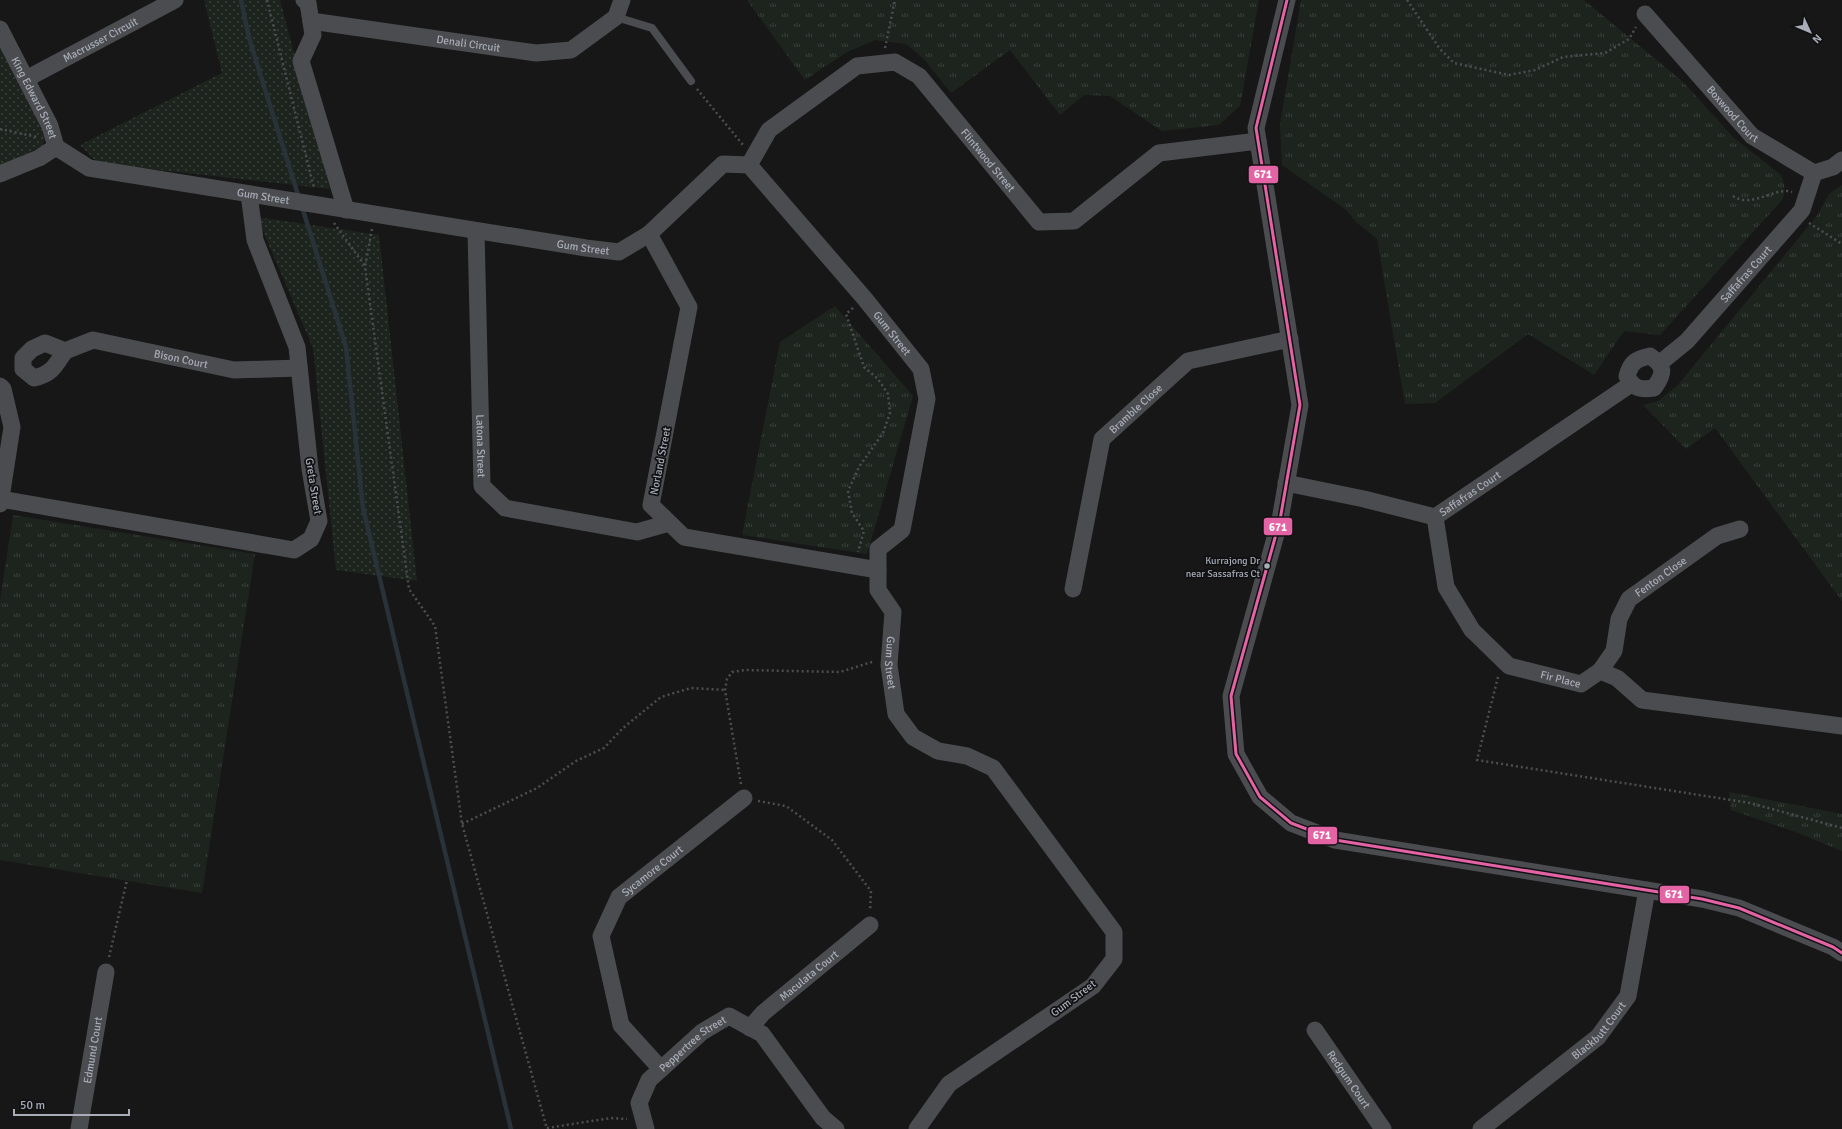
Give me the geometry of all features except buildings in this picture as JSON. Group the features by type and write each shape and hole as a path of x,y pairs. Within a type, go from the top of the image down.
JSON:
{"street":[{"name":"Macrusser Circuit","path":"26,80 175,0"},
{"path":"304,0 308,3 313,35 301,61 346,210"},
{"path":"616,17 622,0"},
{"path":"1286,0 1256,128 1300,405 1280,520 1231,696 1236,754 1260,797 1291,823 1335,840 1702,899 1739,908 1833,947 1842,953"},
{"name":"Boxwood Court","path":"1644,14 1752,136 1814,174"},
{"name":"Denali Circuit","path":"311,21 536,53 571,50 616,17"},
{"name":"King Edward Street","path":"0,29 50,126 56,147"},
{"name":"Flintwood Street","path":"752,159 769,130 857,66 895,62 919,76 1039,222 1074,221 1159,153 1258,141"},
{"path":"0,174 39,158 56,147"},
{"name":"Gum Street","path":"56,147 89,168 476,231 619,252 648,234 723,164 752,159 921,369 927,399 902,530 878,549 878,590 893,612 889,665 896,714 912,737 938,751 967,756 994,768 1114,932 1114,960 1093,986 949,1084 917,1129"},
{"path":"1814,174 1833,167 1842,160"},
{"name":"Saffafras Court","path":"1660,363 1687,340 1802,210 1814,174"},
{"name":"Greta Street","path":"0,502 294,550 311,539 319,521 310,469 297,347 255,240 249,194"},
{"name":"Latona Street","path":"476,231 482,486 505,508 637,532 669,523"},
{"name":"Norland Street","path":"648,234 689,307 651,505 684,537 878,570"},
{"name":"Bramble Close","path":"1073,589 1102,439 1188,361 1290,339"},
{"name":"Bison Court","path":"65,351 93,340 234,370 299,368"},
{"path":"1650,356 1660,363 1662,370 1661,379 1654,388 1644,390 1630,384 1627,376 1630,366 1636,359 1650,356"},
{"name":"Saffafras Court","path":"1286,483 1364,499 1435,517 1630,384"},
{"path":"0,386 3,389 12,427 0,502"},
{"name":"Fir Place","path":"1435,517 1444,560 1446,587 1472,630 1509,666 1581,684 1600,672"},
{"name":"Fenton Close","path":"1600,672 1614,651 1619,620 1629,599 1717,536 1740,529"},
{"path":"1600,672 1617,678 1642,700 1842,726"},
{"name":"Sycamore Court","path":"661,1069 621,1025 601,936 619,897 744,798"},
{"name":"Blackbutt Court","path":"1484,1128 1598,1038 1628,996 1647,890"},
{"name":"Maculata Court","path":"750,1028 763,1013 870,925"},
{"name":"Edmund Court","path":"79,1129 106,972"},
{"name":"Peppertree Street","path":"645,1124 639,1103 649,1080 702,1032 728,1016 762,1034 822,1118 836,1129"},
{"name":"Redgum Court","path":"1315,1030 1383,1129"}],"lane":[{"path":"616,17 652,28 691,81"}],"path":[{"path":"881,64 896,0"},
{"path":"1407,0 1440,49 1454,62 1509,75 1535,70 1563,57 1605,53 1628,39 1644,14"},
{"path":"691,81 752,159"},
{"path":"0,129 39,138"},
{"path":"1733,196 1741,199 1754,199 1788,191 1805,199"},
{"path":"375,214 365,266 409,589 435,626 462,824 547,1129 611,1118 645,1124"},
{"path":"1797,215 1842,244"},
{"path":"854,566 864,531 852,512 848,491 859,467 883,433 890,413 888,394 878,379 864,367 846,314 865,299"},
{"path":"1502,659 1477,760 1750,803 1842,828"},
{"path":"870,925 871,891 832,840 786,806 744,798 724,690 727,679 732,672 745,670 840,672 873,661 889,665"},
{"path":"462,824 537,788 576,761 604,748 623,728 661,697 691,688 724,690"},
{"path":"106,972 127,880"}],"green space":[{"path":"204,0 280,0 330,189 115,165 95,160 80,145 222,73"},
{"path":"747,0 1259,0 1240,106 1219,125 1162,131 1110,96 1084,95 1060,115 1010,50 951,93 924,59 906,44 875,40 847,52 805,80"},
{"path":"1301,0 1584,0 1682,81 1734,138 1780,174 1784,187 1782,200 1660,335 1624,331 1594,375 1528,334 1435,403 1405,404 1377,239 1356,222 1345,209 1282,165 1280,124"},
{"path":"0,35 46,130 43,146 0,166"},
{"path":"1842,185 1842,601 1715,428 1686,449 1643,405 1658,401 1677,386 1816,217 1829,194"},
{"path":"257,217 379,235 417,581 336,570 313,348"},
{"path":"835,306 913,396 867,554 742,535 780,342"},
{"path":"13,515 255,554 202,893 0,860 0,601"},
{"path":"1729,792 1842,814 1842,851 1801,834 1731,810"}],"waterway":[{"path":"241,0 249,38 299,198"},
{"path":"302,207 346,347 363,508 511,1129"}],"transit line":[{"name":"671","path":"1287,0 1256,128 1300,405 1280,520 1231,696 1236,754 1260,797 1291,823 1335,840 1702,899 1739,908 1833,947 1842,953"}],"place":[{"name":"Kurrajong Dr near Sassafras Ct","path":"1267,566"}]}
